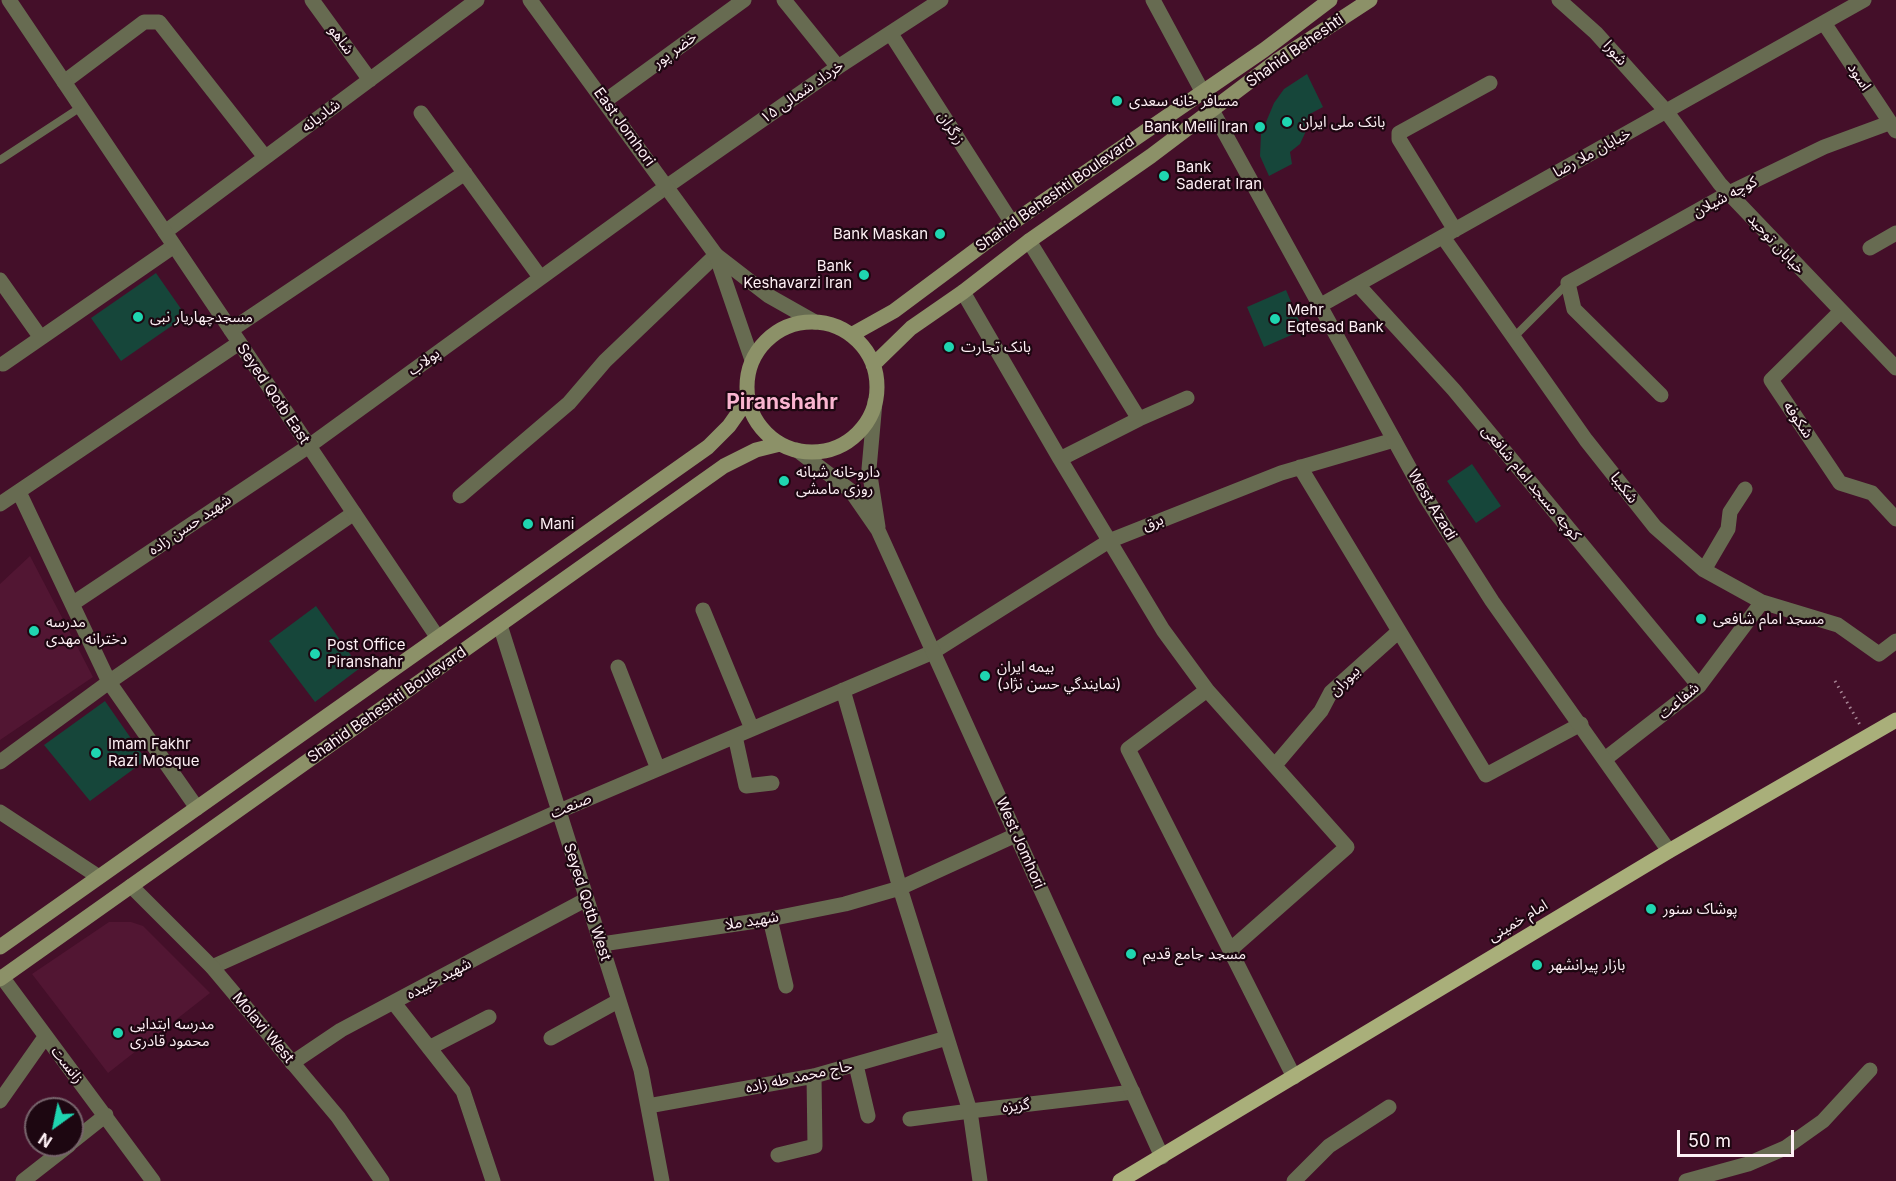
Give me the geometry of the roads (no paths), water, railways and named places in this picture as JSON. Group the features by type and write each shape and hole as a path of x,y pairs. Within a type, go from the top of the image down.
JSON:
{"main road":[{"name":"Shahid Beheshti","path":"1202,91 1264,50 1330,0"},
{"name":"Shahid Beheshti Boulevard","path":"873,365 911,328 963,292 1029,241 1278,60 1370,0"},
{"name":"Shahid Beheshti Boulevard","path":"851,335 894,311 1012,223 1202,91"},
{"path":"815,322 834,326 851,335 864,349 873,365 877,384 875,402 869,418 846,442 831,449 797,450 780,444 765,433 754,417 748,399 747,380 752,360 763,344 777,331 795,324 815,322"},
{"name":"Shahid Beheshti Boulevard","path":"0,947 708,447 729,426 748,399"},
{"name":"Shahid Beheshti Boulevard","path":"1,978 724,466 756,450 780,444"},
{"name":"امام خمینی","path":"1120,1181 1669,851 1896,720"}],"street":[{"name":"Seyed Qotb East","path":"9,0 438,638"},
{"name":"شاهو","path":"312,0 370,80"},
{"name":"شادیانه","path":"165,232 477,0"},
{"name":"East Jomhori","path":"530,0 716,255"},
{"name":"خضر پور","path":"605,101 744,0"},
{"path":"784,0 838,67"},
{"name":"۱۵ خرداد شمالی","path":"540,277 838,67 941,0"},
{"path":"1153,0 1202,91"},
{"name":"شورا","path":"1559,0 1596,33 1666,111"},
{"name":"خیابان ملا رضا","path":"1321,305 1864,0"},
{"path":"64,82 144,22 159,22 265,157"},
{"name":"اسود","path":"1824,22 1893,127"},
{"name":"زرگران","path":"891,34 1012,223"},
{"name":"شکیبا","path":"1490,83 1399,133 1399,140 1449,234 1514,338 1586,440 1655,528 1704,570 1761,602 1838,625 1879,654 1896,641"},
{"name":"West Azadi","path":"1212,110 1425,496 1492,601 1669,851"},
{"name":"خیابان توحید","path":"1666,111 1729,193 1896,369"},
{"path":"421,113 540,277"},
{"name":"کوچه شیلان","path":"1568,283 1729,193 1824,147 1893,127"},
{"path":"0,504 465,173"},
{"path":"1870,248 1896,233"},
{"path":"1029,241 1139,419"},
{"path":"3,364 174,246"},
{"path":"716,255 769,296 815,322"},
{"path":"716,255 752,360"},
{"path":"460,496 569,403 605,361 716,255"},
{"name":"پولاب","path":"309,446 540,277"},
{"path":"0,280 41,338"},
{"path":"1568,283 1574,309 1661,395"},
{"name":"کوچه مسجد امام شافعی","path":"1358,285 1454,390 1699,686"},
{"path":"963,292 1163,630 1207,690 1276,764 1347,847 1230,950"},
{"name":"شکوفه","path":"1840,312 1771,380 1840,483 1872,493 1896,519"},
{"path":"1060,459 1139,419 1187,398"},
{"path":"875,402 869,469 878,530"},
{"name":"برق","path":"933,652 1109,541 1300,467 1394,440"},
{"name":"شهید حسن زاده","path":"72,603 309,446"},
{"path":"797,450 851,491 878,530"},
{"path":"1300,467 1486,775 1581,724"},
{"path":"1704,570 1728,529 1730,512 1745,489"},
{"path":"19,492 109,682 197,808"},
{"path":"0,762 109,682 354,513"},
{"name":"West Jomhori","path":"878,530 1162,1156"},
{"name":"شفاعت","path":"1605,759 1699,686 1761,602"},
{"path":"704,610 752,729"},
{"name":"Seyed Qotb West","path":"500,625 557,812 641,1070 662,1181"},
{"name":"بیوران","path":"1276,764 1321,711 1331,692 1399,632"},
{"name":"صنعت","path":"212,967 557,812 933,652"},
{"path":"618,666 657,769"},
{"path":"843,690 900,888 970,1111 980,1181"},
{"path":"1207,690 1128,749 1294,1077"},
{"path":"735,736 746,786 772,783"},
{"path":"0,812 99,877"},
{"name":"شهید ملا","path":"602,945 770,919 845,904 900,888 1016,835"},
{"name":"Molavi West","path":"131,886 212,967 338,1117 380,1180"},
{"name":"شهید خبیده","path":"292,1063 341,1030 586,899"},
{"path":"770,919 786,986"},
{"name":"زانست","path":"1,978 106,1115 153,1181"},
{"path":"551,1038 618,1001"},
{"path":"394,1003 463,1091 493,1181"},
{"path":"429,1048 489,1017"},
{"path":"0,1101 45,1037"},
{"name":"حاج محمد طه زاده","path":"648,1106 814,1076 947,1038"},
{"path":"856,1065 868,1116"},
{"path":"1686,1181 1748,1164 1785,1148 1831,1113 1870,1070"},
{"path":"778,1155 815,1146 814,1076"},
{"name":"گزیزه","path":"910,1119 1133,1092"},
{"path":"1294,1181 1329,1146 1389,1107"},
{"path":"84,1133 106,1115"},
{"path":"23,1181 53,1157"}],"lane":[{"path":"0,160 81,107"},
{"name":"کوچه شیلان","path":"1514,338 1568,283"}],"place":[{"name":"مسافر خانه سعدی","path":"1117,101"},
{"name":"بانک ملی ایران","path":"1287,122"},
{"name":"Bank Melli Iran","path":"1260,127"},
{"name":"Bank Saderat Iran","path":"1164,176"},
{"name":"Bank Maskan","path":"940,234"},
{"name":"Bank Keshavarzi Iran","path":"864,275"},
{"name":"مسجدچهاریار نبی","path":"138,317"},
{"name":"Mehr Eqtesad Bank","path":"1275,319"},
{"name":"بانک تجارت","path":"949,347"},
{"name":"داروخانه شبانه روزی مامشی","path":"784,481"},
{"name":"Mani","path":"528,524"},
{"name":"مسجد امام شافعی","path":"1701,619"},
{"name":"مدرسه دخترانه مهدی","path":"34,631"},
{"name":"Post Office Piranshahr","path":"315,654"},
{"name":"بيمه ايران (نمايندگي حسن نژاد)","path":"985,676"},
{"name":"Imam Fakhr Razi Mosque","path":"96,753"},
{"name":"پوشاک سنور","path":"1651,909"},
{"name":"مسجد جامع قدیم","path":"1131,954"},
{"name":"بازار پیرانشهر","path":"1537,965"},
{"name":"مدرسه ابتدایى محمود قادرى","path":"118,1033"}],"district":[{"name":"Piranshahr","path":"782,403"}]}
